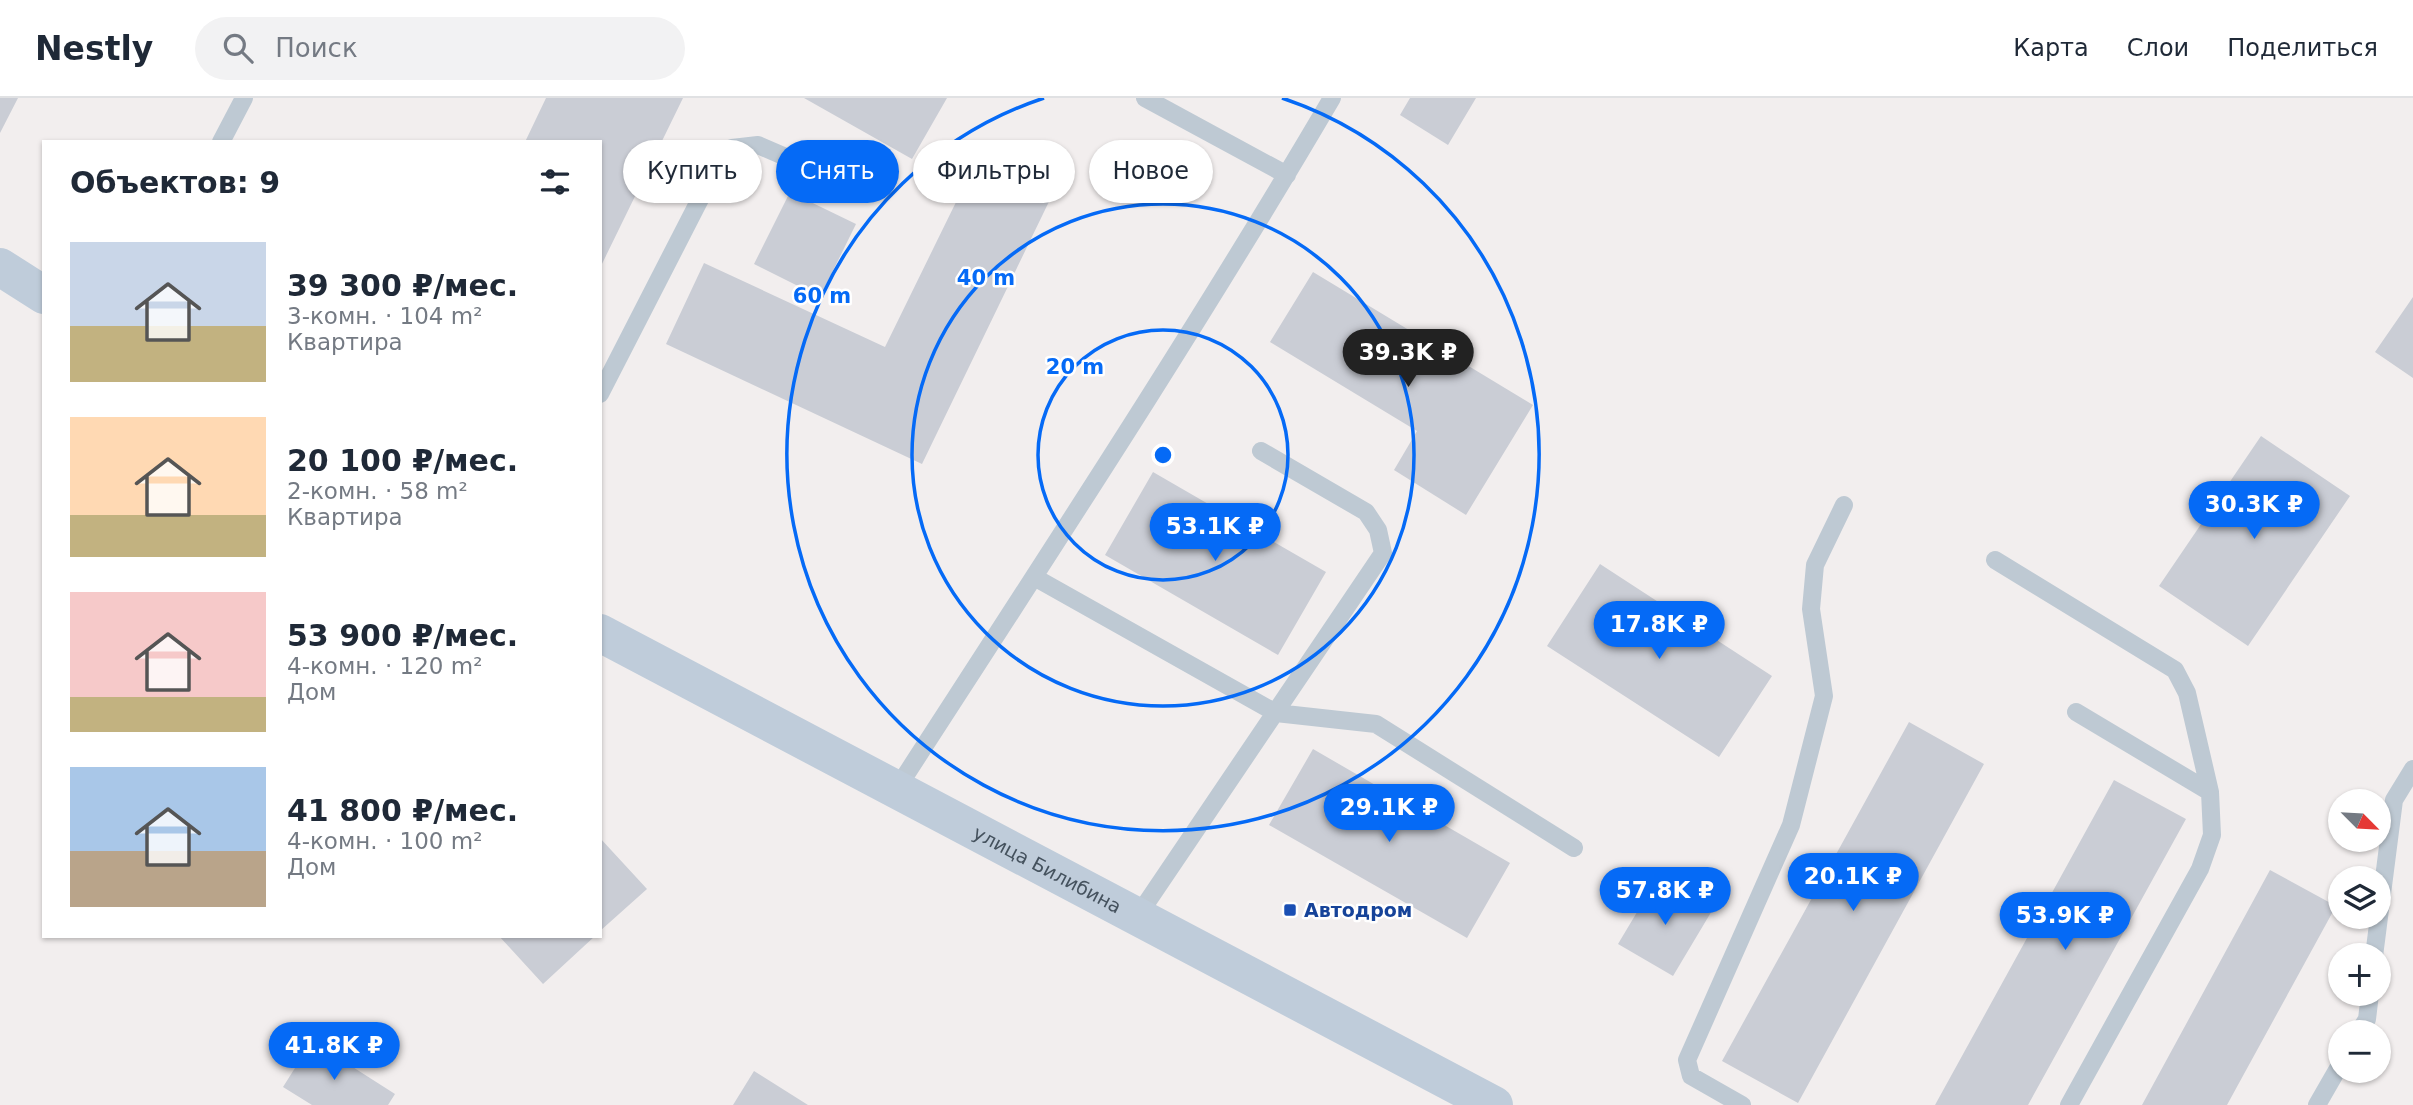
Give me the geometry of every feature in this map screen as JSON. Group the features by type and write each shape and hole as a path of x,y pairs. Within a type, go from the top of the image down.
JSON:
{"main road":[{"path":"0,267 42,294"},
{"name":"улица Билибина","path":"602,634 1137,917 1464,1095 1494,1105"}],"lane":[{"path":"222,140 244,98"},
{"path":"1145,98 1287,175"},
{"path":"896,790 1034,577 1287,175 1332,98"},
{"path":"602,385 607,362 716,167 732,148 758,145 776,153"},
{"path":"1137,917 1383,553 1378,530 1366,512 1261,451"},
{"path":"1742,1105 1691,1076 1687,1060 1791,825 1824,696 1811,609 1815,565 1844,505"},
{"path":"1995,560 2175,670 2187,693 2210,792 2212,835 2200,869 2069,1105"},
{"path":"1034,577 1276,713 1376,724 1574,848"},
{"path":"2076,712 2210,792"},
{"path":"2376,943 2394,800 2413,769"},
{"path":"2317,1105 2330,1083"}],"building":[{"path":"0,98 18,98 0,133"},
{"path":"546,98 683,98 662,140 623,140 623,203 632,203 602,264 602,140 526,140"},
{"path":"804,98 947,98 923,140 913,140 912,159 899,152 899,140 878,140"},
{"path":"1410,98 1476,98 1448,145 1400,115"},
{"path":"784,203 813,203 856,224 820,297 754,264"},
{"path":"956,203 1048,203 922,464 666,344 704,263 885,347"},
{"path":"1313,272 1533,405 1466,515 1394,470 1417,431 1270,342"},
{"path":"2413,297 2413,378 2375,352"},
{"path":"2261,436 2350,496 2248,646 2159,586"},
{"path":"1153,472 1326,572 1278,655 1105,555"},
{"path":"1600,564 1772,676 1719,757 1547,646"},
{"path":"1909,722 1984,764 1798,1103 1722,1061"},
{"path":"1313,749 1510,863 1467,938 1269,825"},
{"path":"2114,780 2186,819 2028,1105 1935,1105"},
{"path":"602,840 647,889 602,929"},
{"path":"2270,870 2328,902 2328,921 2227,1105 2142,1105"},
{"path":"1658,877 1713,909 1673,976 1618,944"},
{"path":"501,938 593,938 543,984"},
{"path":"312,1041 395,1094 388,1105 312,1105 283,1087"},
{"path":"754,1071 808,1105 733,1105"}],"place":[{"name":"Автодром","path":"1290,910"}]}
